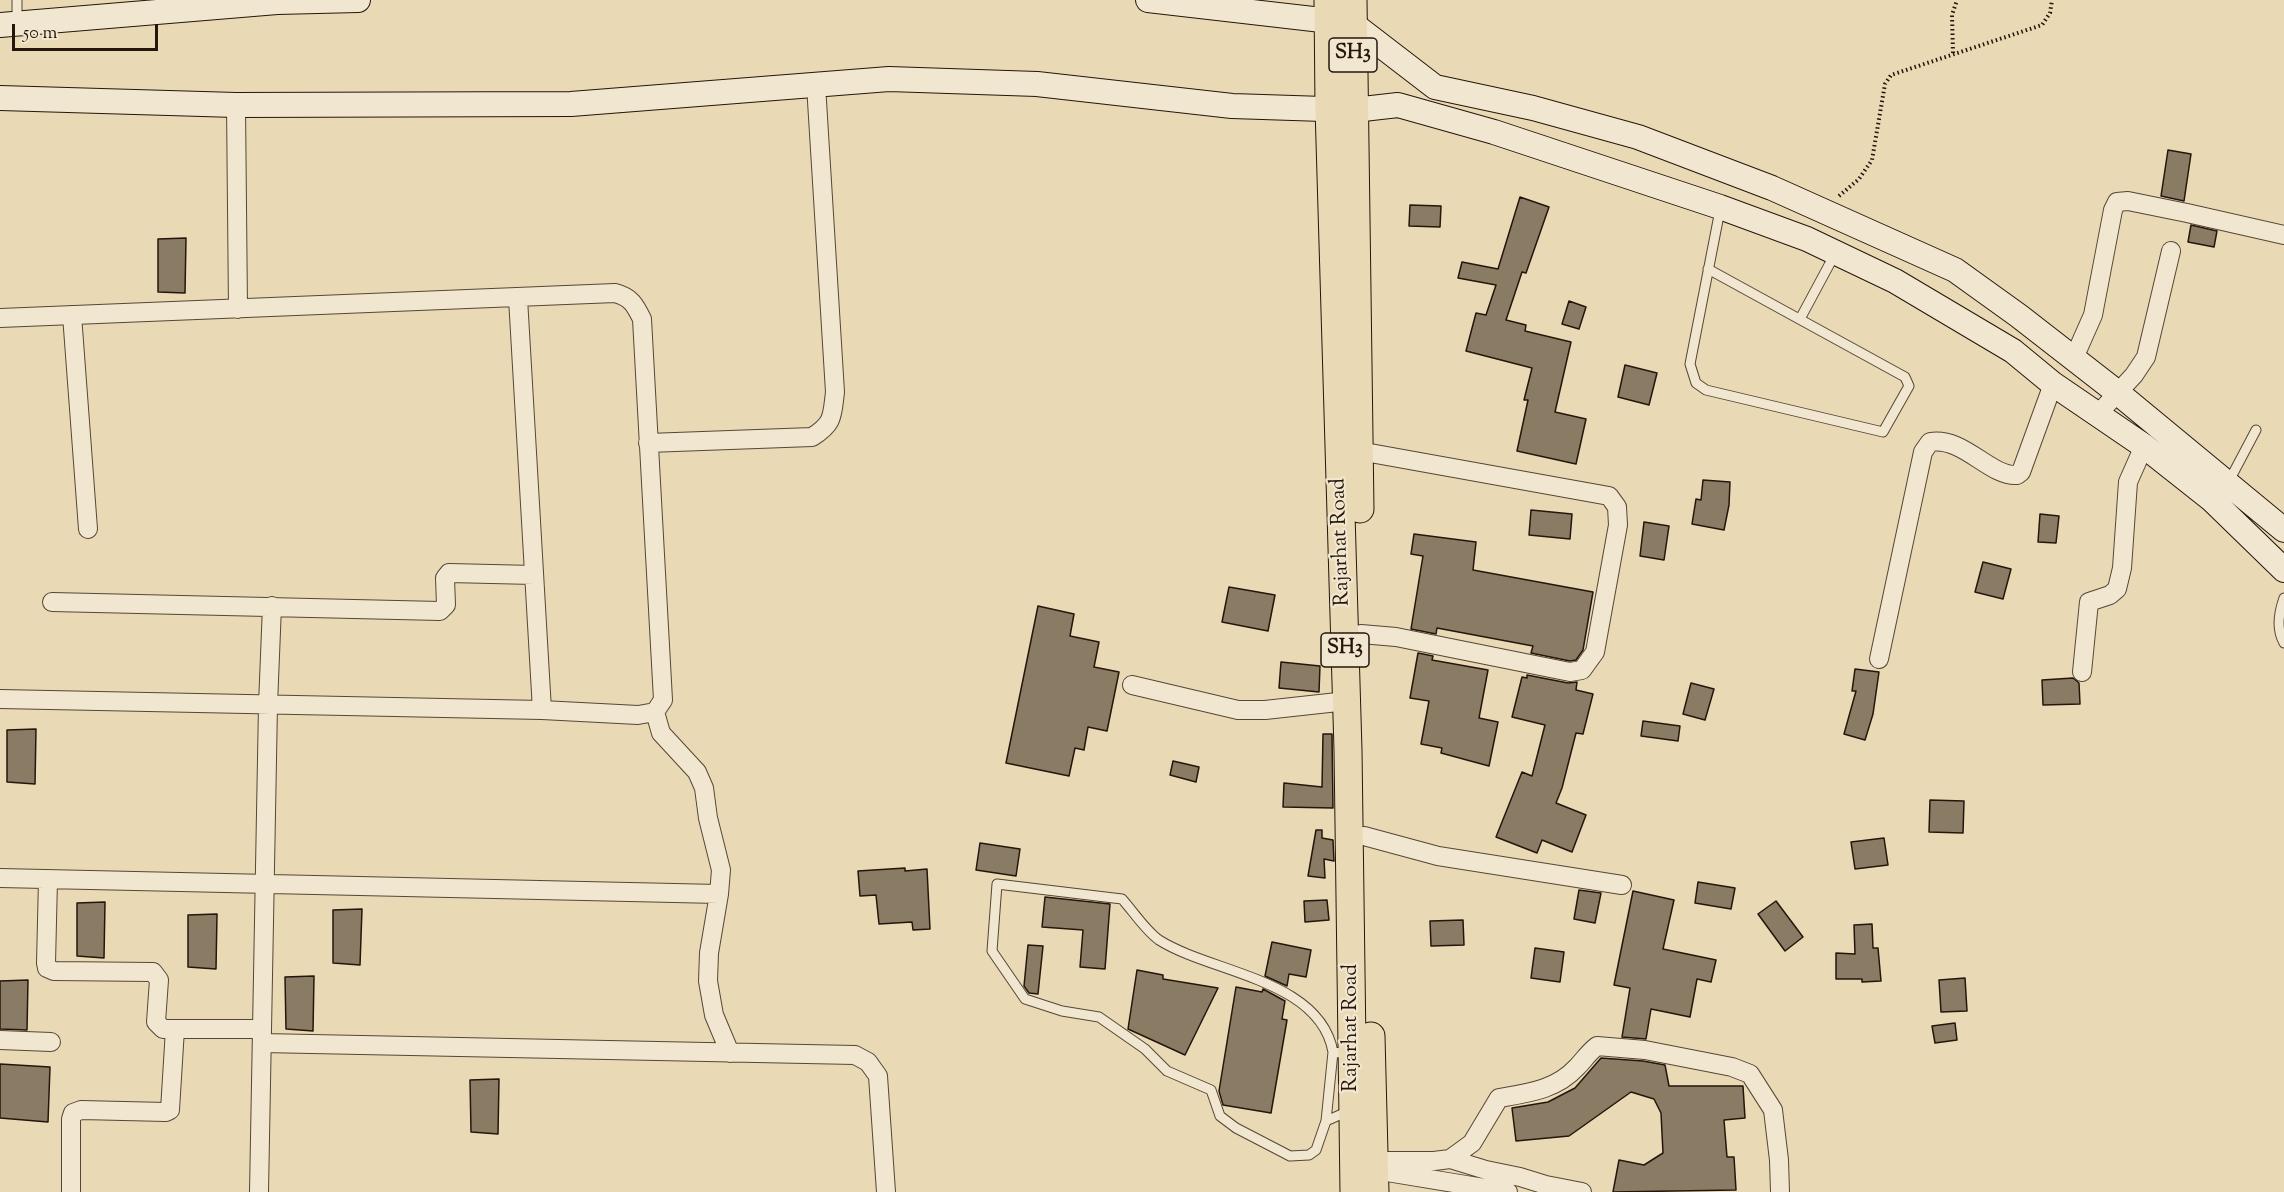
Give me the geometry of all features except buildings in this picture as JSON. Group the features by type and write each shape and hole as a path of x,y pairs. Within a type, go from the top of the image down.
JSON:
{"main road":[{"path":"11,16 283,1 358,0"},
{"path":"1148,0 1341,11 1435,87 1552,113 1638,137 1772,188 1955,270 2074,358 2284,530"},
{"name":"Rajarhat Road","path":"1341,11 1347,701 1343,1053 1352,1110 1370,1171"},
{"path":"0,98 236,105 571,104 889,79 1037,84 1232,106 1342,109 1398,105 1494,132 1720,207 1807,239 1895,281 2013,351 2053,384 2144,446 2211,499 2284,570"},
{"name":"Rajarhat Road","path":"1342,109 1359,451 1370,1171 1354,1192"}],"street":[{"path":"648,443 812,437 827,427 832,414 835,392 816,85"},
{"path":"236,105 238,309"},
{"path":"2074,358 2093,315 2113,210 2118,202 2128,201 2284,235"},
{"path":"2098,414 2134,375 2146,357 2171,251"},
{"path":"0,318 615,293 625,296 633,302 642,319 663,700 655,712 638,715 542,710 0,699"},
{"path":"518,298 542,710"},
{"path":"72,315 88,529"},
{"path":"1879,659 1923,452 1930,442 1940,440 1958,447 2006,474 2018,475 2053,384"},
{"path":"2082,672 2090,603 2110,595 2117,589 2122,568 2128,482 2144,446"},
{"path":"1359,451 1609,496 1617,507 1618,525 1595,652 1582,670 1570,672 1396,637 1361,634"},
{"path":"52,602 440,611 446,605 445,578 449,573 534,575"},
{"path":"259,1192 268,705 272,606"},
{"path":"1132,685 1238,710 1265,710 1347,701"},
{"path":"655,712 662,733 698,772 704,788 708,818 721,870 709,953 708,981 714,1015 730,1053"},
{"path":"1364,836 1438,856 1622,885"},
{"path":"0,878 719,894"},
{"path":"48,880 47,968 54,971 153,972 159,980 156,1022 163,1029 262,1036 730,1053 855,1055 868,1062 878,1076 886,1192"},
{"path":"70,1192 70,1119 73,1113 81,1110 166,1112 170,1110 175,1029"},
{"path":"0,1040 51,1042"},
{"path":"1450,1159 1472,1143 1499,1098 1544,1090 1569,1075 1596,1047 1645,1050 1732,1067 1750,1074 1773,1110 1780,1192"},
{"path":"1370,1171 1450,1159 1546,1185 1582,1192"},
{"path":"1370,1171 1406,1183 1508,1192"}],"lane":[{"path":"1708,269 1905,376 1908,387 1883,432 1706,390 1696,383 1690,364 1708,269 1720,207"},
{"path":"1800,319 1836,252"},
{"path":"2228,483 2256,430"},
{"path":"2284,598 2279,614 2284,643"},
{"path":"997,884 1122,898 1157,938 1176,949 1241,973 1307,1006 1343,1053 1326,1121 1316,1150 1309,1155 1290,1156 1236,1128 1220,1116 1210,1090 1167,1071 1145,1049 1099,1017 1062,1011 1025,999 992,951 997,884"},
{"path":"1326,1121 1352,1110"}],"path":[{"path":"1953,53 1952,15 1957,0"},
{"path":"1822,210 1859,178 1872,160 1885,84 1891,75 2043,25 2050,13 2052,0"}]}
